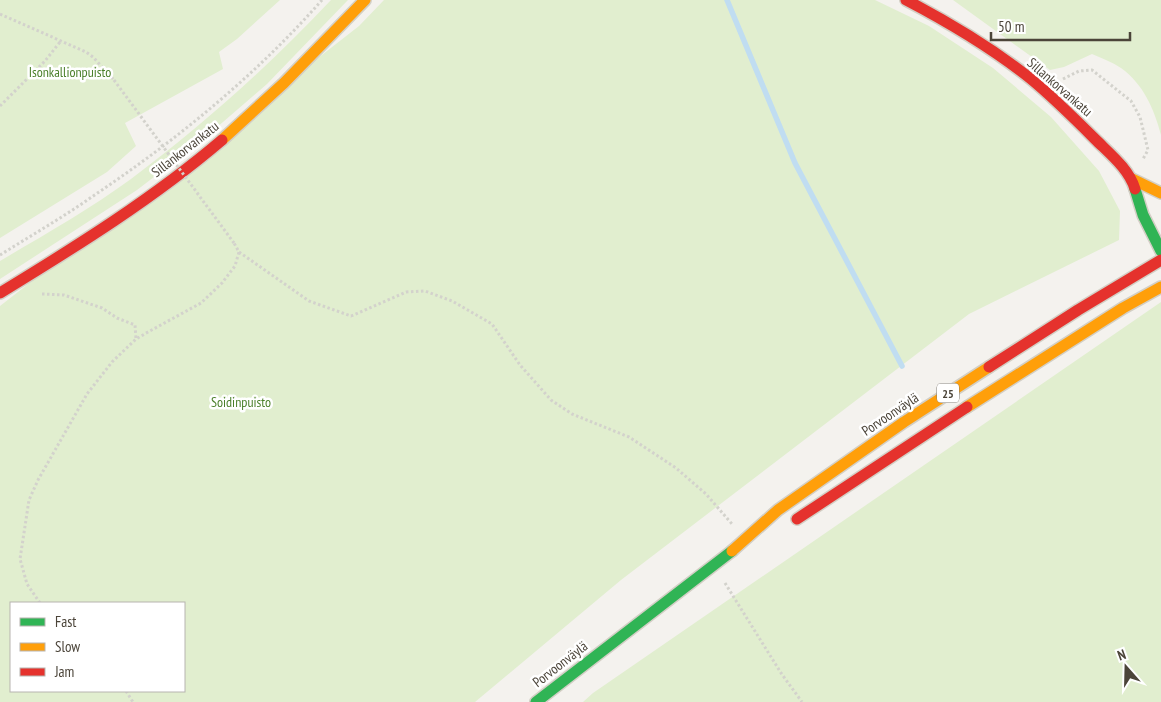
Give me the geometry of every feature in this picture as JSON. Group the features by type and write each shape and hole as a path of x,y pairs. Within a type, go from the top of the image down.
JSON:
{"main road":[{"name":"Sillankorvankatu","path":"0,293 115,221 198,160 298,71 365,0"},
{"name":"Sillankorvankatu","path":"906,0 940,18 999,56 1047,93 1132,179 1161,193"},
{"name":"Sillankorvankatu","path":"1132,179 1143,215 1161,250"},
{"name":"Porvoonväylä","path":"536,702 746,540 778,510 904,422 1161,260"},
{"name":"25","path":"790,524 906,446 1122,308 1161,287"},
{"name":"Porvoonväylä","path":"746,540 773,532"}],"path":[{"path":"0,255 134,168 253,70 322,0"},
{"path":"0,14 93,57 114,80 239,252 309,301 351,316 406,292 425,291 452,301 492,324 520,364 551,400 572,414 629,437 676,468 706,494 746,540"},
{"path":"0,106 45,61 60,42"},
{"path":"1047,93 1063,79 1079,71 1092,70 1131,102 1140,117 1148,150 1132,179"},
{"path":"39,602 27,584 20,559 29,500 38,480 87,394 112,362 136,340 201,302 222,284 235,266 239,252"},
{"path":"33,293 64,295 102,308 117,318 135,325 136,340"},
{"path":"712,565 781,673 802,702"}],"green space":[{"name":"Isonkallionpuisto","path":"0,0 280,0 237,39 219,52 223,69 125,123 136,146 107,172 0,238"},
{"path":"331,0 348,0 267,84 201,141 137,190 0,279 0,261 67,222 131,179 158,158 235,94"},
{"name":"Soidinpuisto","path":"384,0 875,0 929,26 993,68 1051,117 1099,171 1120,211 1119,240 969,314 621,580 475,702 0,702 0,306 359,26"},
{"path":"953,0 1161,0 1161,135 1147,97 1136,81 1121,68 1092,54 1064,67 1050,70"},
{"path":"1161,302 1161,702 583,702 593,693"}],"waterway":[{"path":"727,0 795,163 902,366"}],"traffic: fast":[{"path":"1135,189 1143,215 1161,251"},
{"path":"536,702 732,551"}],"traffic: slow":[{"path":"222,140 284,83 365,0"},
{"path":"1132,179 1161,193"},
{"path":"967,407 1123,308 1161,287"},
{"path":"732,551 778,510 904,422 989,367"}],"traffic: jam":[{"path":"906,0 970,36 1048,93 1118,162 1128,175 1135,189"},
{"path":"0,293 142,202 222,140"},
{"path":"989,367 1161,260"},
{"path":"797,519 967,407"}]}
